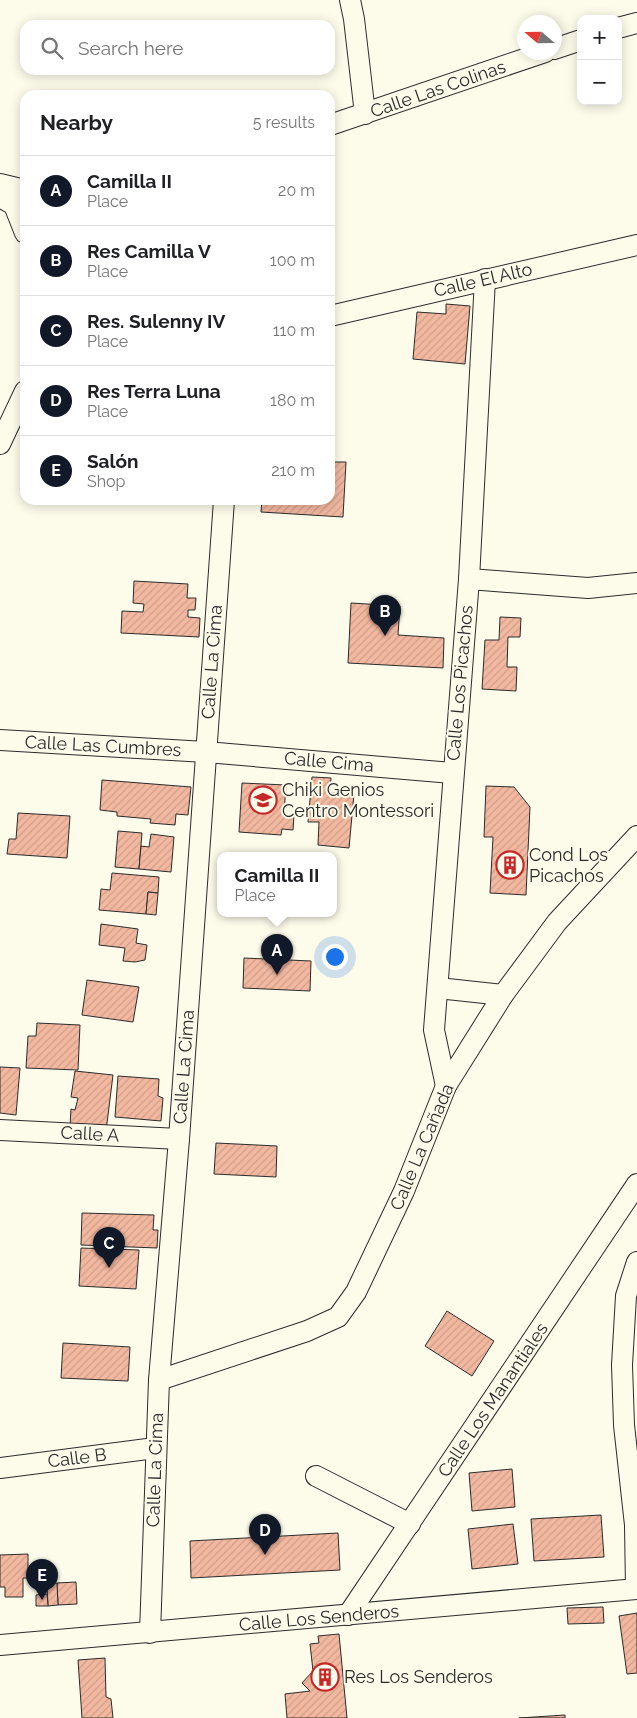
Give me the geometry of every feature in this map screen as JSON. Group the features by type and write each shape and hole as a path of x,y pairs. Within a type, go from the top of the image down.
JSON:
{"street":[{"path":"350,0 365,114"},
{"path":"622,27 637,23"},
{"path":"562,46 577,41"},
{"name":"Calle Las Colinas","path":"335,123 522,60"},
{"path":"0,184 20,189"},
{"path":"0,197 14,205 20,220"},
{"name":"Calle El Alto","path":"335,315 637,245"},
{"name":"Calle Los Picachos","path":"446,1086 434,1030 452,773 469,578 485,279"},
{"path":"0,444 20,402"},
{"name":"Calle La Cima","path":"150,1633 155,1448 159,1380 179,1139 224,505"},
{"path":"469,578 588,588 637,583"},
{"name":"Calle Las Cumbres","path":"0,740 206,752"},
{"name":"Calle Cima","path":"206,752 452,773"},
{"name":"Calle La Cañada","path":"159,1380 307,1332 338,1317 356,1292 404,1191 446,1086 503,995 557,922 637,836"},
{"path":"438,988 503,995"},
{"name":"Calle A","path":"0,1130 179,1139"},
{"name":"Calle Los Manantiales","path":"348,1616 637,1184"},
{"path":"636,1589 635,1525 624,1425 630,1364 626,1296 637,1262"},
{"name":"Calle B","path":"0,1468 155,1448"},
{"path":"316,1476 410,1524"},
{"name":"Calle Los Senderos","path":"0,1645 348,1616 636,1589"}],"building":[{"path":"446,304 470,306 465,364 413,359 417,312 446,314"},
{"path":"335,462 346,462 343,517 261,512 262,505 335,505"},
{"path":"134,581 188,584 187,598 196,598 195,610 188,610 188,617 200,618 199,637 121,633 122,611 143,612 144,604 133,603"},
{"path":"351,603 400,606 398,635 444,638 443,668 348,663"},
{"path":"500,617 521,618 520,637 508,637 507,667 517,667 516,691 482,689 485,640 499,640"},
{"path":"312,777 331,778 330,793 354,794 349,848 318,845 319,822 308,822"},
{"path":"102,780 191,787 188,815 176,814 175,825 150,823 151,819 117,816 117,812 100,810"},
{"name":"Chiki Genios Centro Montessori","path":"242,783 286,785 284,814 294,815 293,830 282,829 281,835 239,832"},
{"name":"Cond Los Picachos","path":"486,786 514,787 530,807 526,895 490,893 493,837 484,837"},
{"path":"18,813 70,816 67,858 7,854 9,839 16,839"},
{"path":"118,831 142,833 139,869 115,867"},
{"path":"151,834 174,837 171,872 139,869 141,846 149,847"},
{"path":"112,873 159,877 158,893 148,892 146,914 99,910 101,889 110,890"},
{"path":"148,892 158,893 156,915 146,914"},
{"path":"101,924 138,929 136,943 147,945 145,960 135,962 123,961 125,948 99,945"},
{"path":"244,958 311,961 310,991 243,988"},
{"path":"87,980 139,987 133,1022 82,1015"},
{"path":"37,1023 80,1025 78,1070 26,1068 28,1036 36,1036"},
{"path":"0,1067 20,1068 16,1115 0,1113"},
{"path":"75,1071 113,1075 106,1131 70,1126 71,1109 75,1110 78,1098 71,1097"},
{"path":"118,1076 159,1079 158,1096 163,1098 161,1121 115,1117"},
{"path":"216,1143 277,1146 276,1177 214,1174"},
{"path":"82,1213 154,1215 153,1230 158,1230 157,1248 81,1245"},
{"path":"81,1248 139,1250 136,1289 79,1286"},
{"path":"447,1311 494,1341 472,1376 425,1346"},
{"path":"63,1343 130,1347 128,1381 61,1378"},
{"path":"512,1469 515,1507 472,1511 469,1473"},
{"path":"601,1515 604,1557 534,1561 531,1519"},
{"path":"513,1524 518,1564 472,1569 468,1529"},
{"path":"338,1533 340,1570 191,1578 190,1541"},
{"path":"28,1554 28,1578 23,1578 23,1597 5,1597 5,1587 0,1587 0,1555"},
{"path":"76,1582 77,1604 58,1605 57,1583"},
{"path":"57,1583 58,1605 48,1606 47,1584"},
{"path":"47,1594 48,1606 36,1606 36,1595"},
{"path":"603,1607 604,1623 568,1624 567,1608"},
{"path":"637,1613 637,1673 627,1674 619,1616"},
{"name":"Res Los Senderos","path":"339,1634 347,1718 287,1718 285,1694 310,1691 302,1683 313,1671 310,1644 319,1643 318,1636"},
{"path":"105,1658 106,1697 111,1699 113,1718 82,1718 78,1660"},
{"path":"565,1715 565,1718 519,1718"}],"place":[{"name":"Res Camilla V","path":"385,636"},
{"name":"Chiki Genios Centro Montessori","path":"263,800"},
{"name":"Cond Los Picachos","path":"510,865"},
{"name":"Camilla II","path":"277,975"},
{"name":"Res. Sulenny IV","path":"109,1268"},
{"name":"Res Terra Luna","path":"265,1555"},
{"name":"Salón","path":"42,1600"},
{"name":"Res Los Senderos","path":"325,1677"}]}
